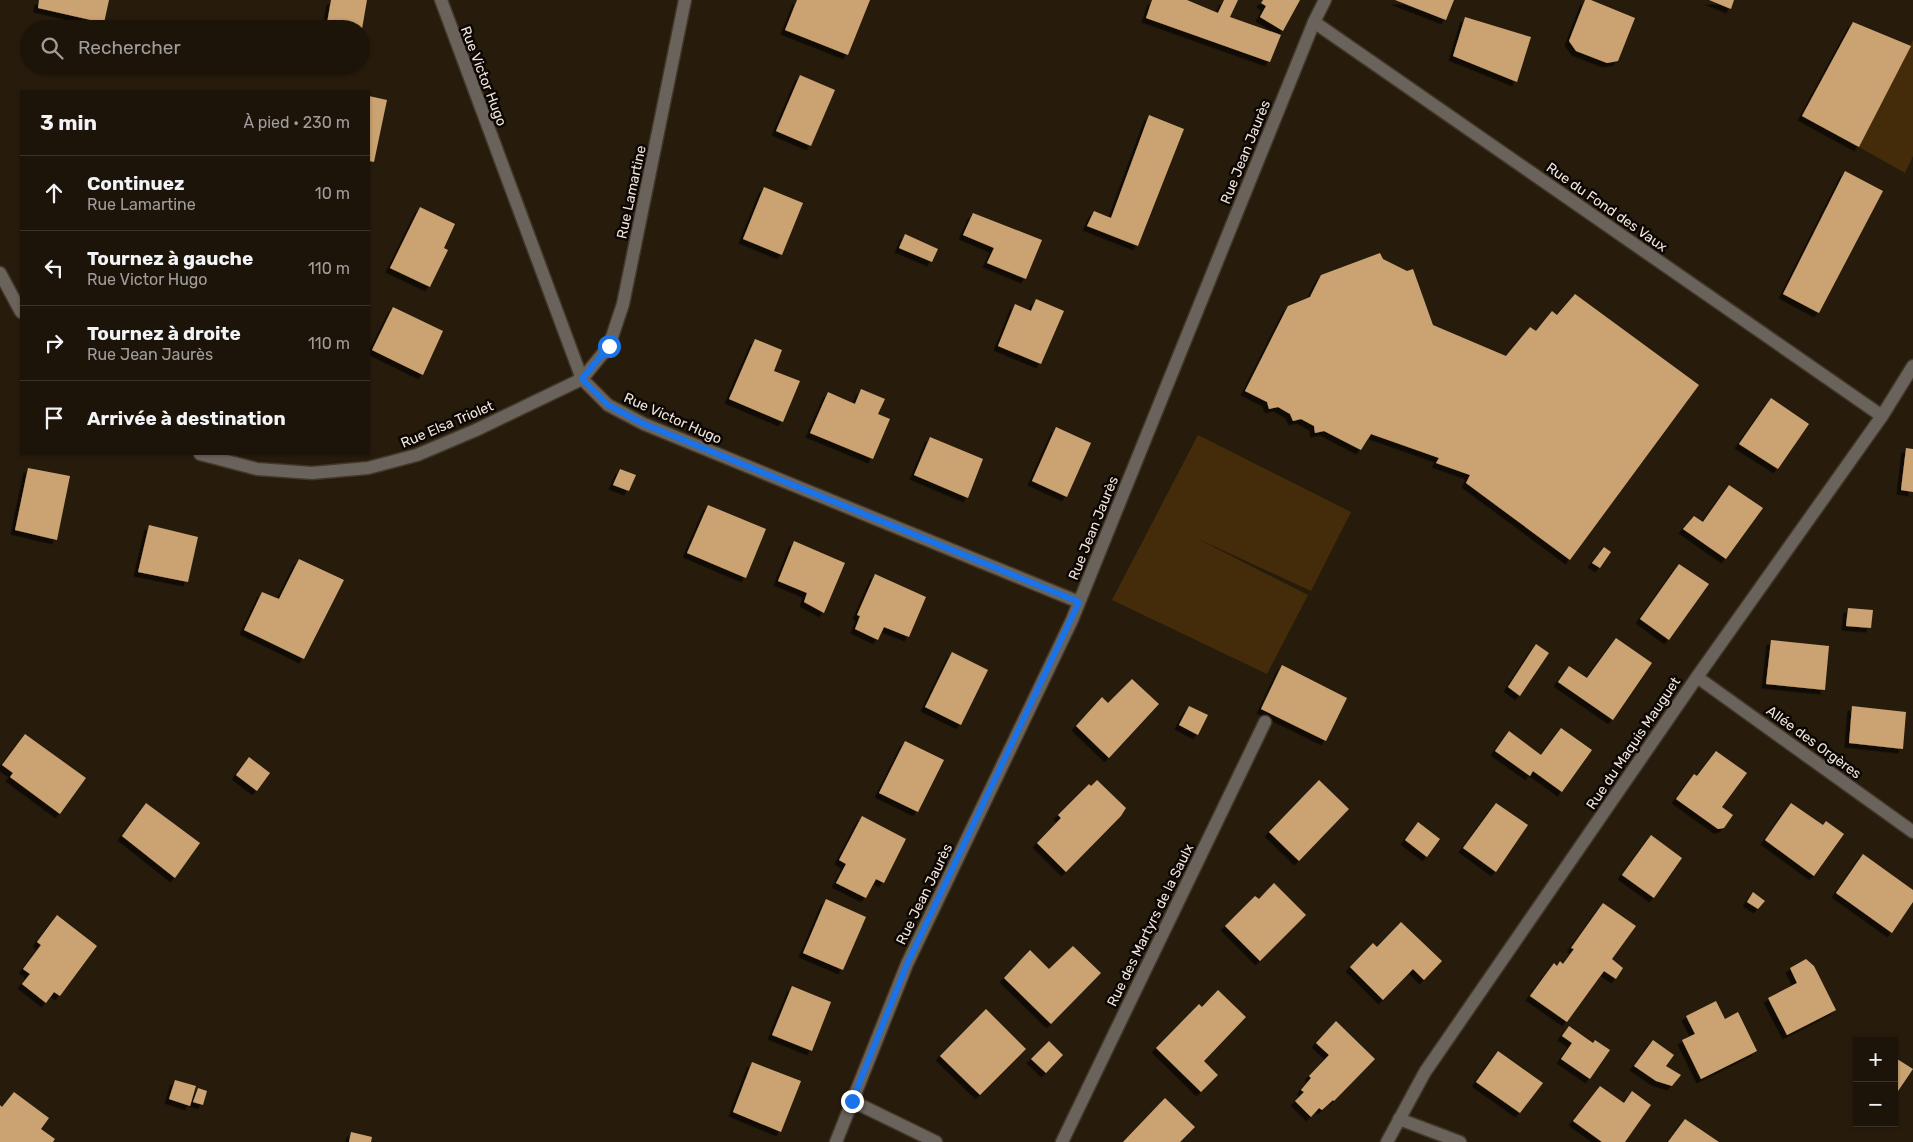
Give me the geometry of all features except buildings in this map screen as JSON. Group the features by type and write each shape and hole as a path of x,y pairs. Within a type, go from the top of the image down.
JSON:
{"street":[{"name":"Rue Victor Hugo","path":"440,0 582,379 608,405 644,424 1079,602"},
{"name":"Rue Lamartine","path":"582,379 609,346 623,304 685,0"},
{"name":"Rue Jean Jaurès","path":"836,1142 907,964 1079,602 1314,22 1326,0"},
{"name":"Rue du Fond des Vaux","path":"1314,22 1882,416"},
{"path":"0,273 20,310"},
{"name":"Rue du Maquis Mauguet","path":"1387,1142 1425,1072 1697,677 1882,416 1909,384 1913,366"},
{"name":"Rue Elsa Triolet","path":"204,455 257,469 312,473 368,468 417,455 476,430 582,379"},
{"name":"Allée des Orgères","path":"1697,677 1913,832"},
{"name":"Rue des Martyrs de la Saulx","path":"1062,1142 1265,722"},
{"path":"852,1101 936,1142"},
{"path":"1399,1119 1460,1142"}],"shaded area":[{"path":"1913,40 1913,156 1905,173 1859,147"},
{"path":"1198,435 1351,512 1311,591 1194,537 1308,595 1267,674 1112,600"}],"route":[{"path":"609,346 582,379 608,405 644,424 1079,602 907,964 852,1101"}]}
